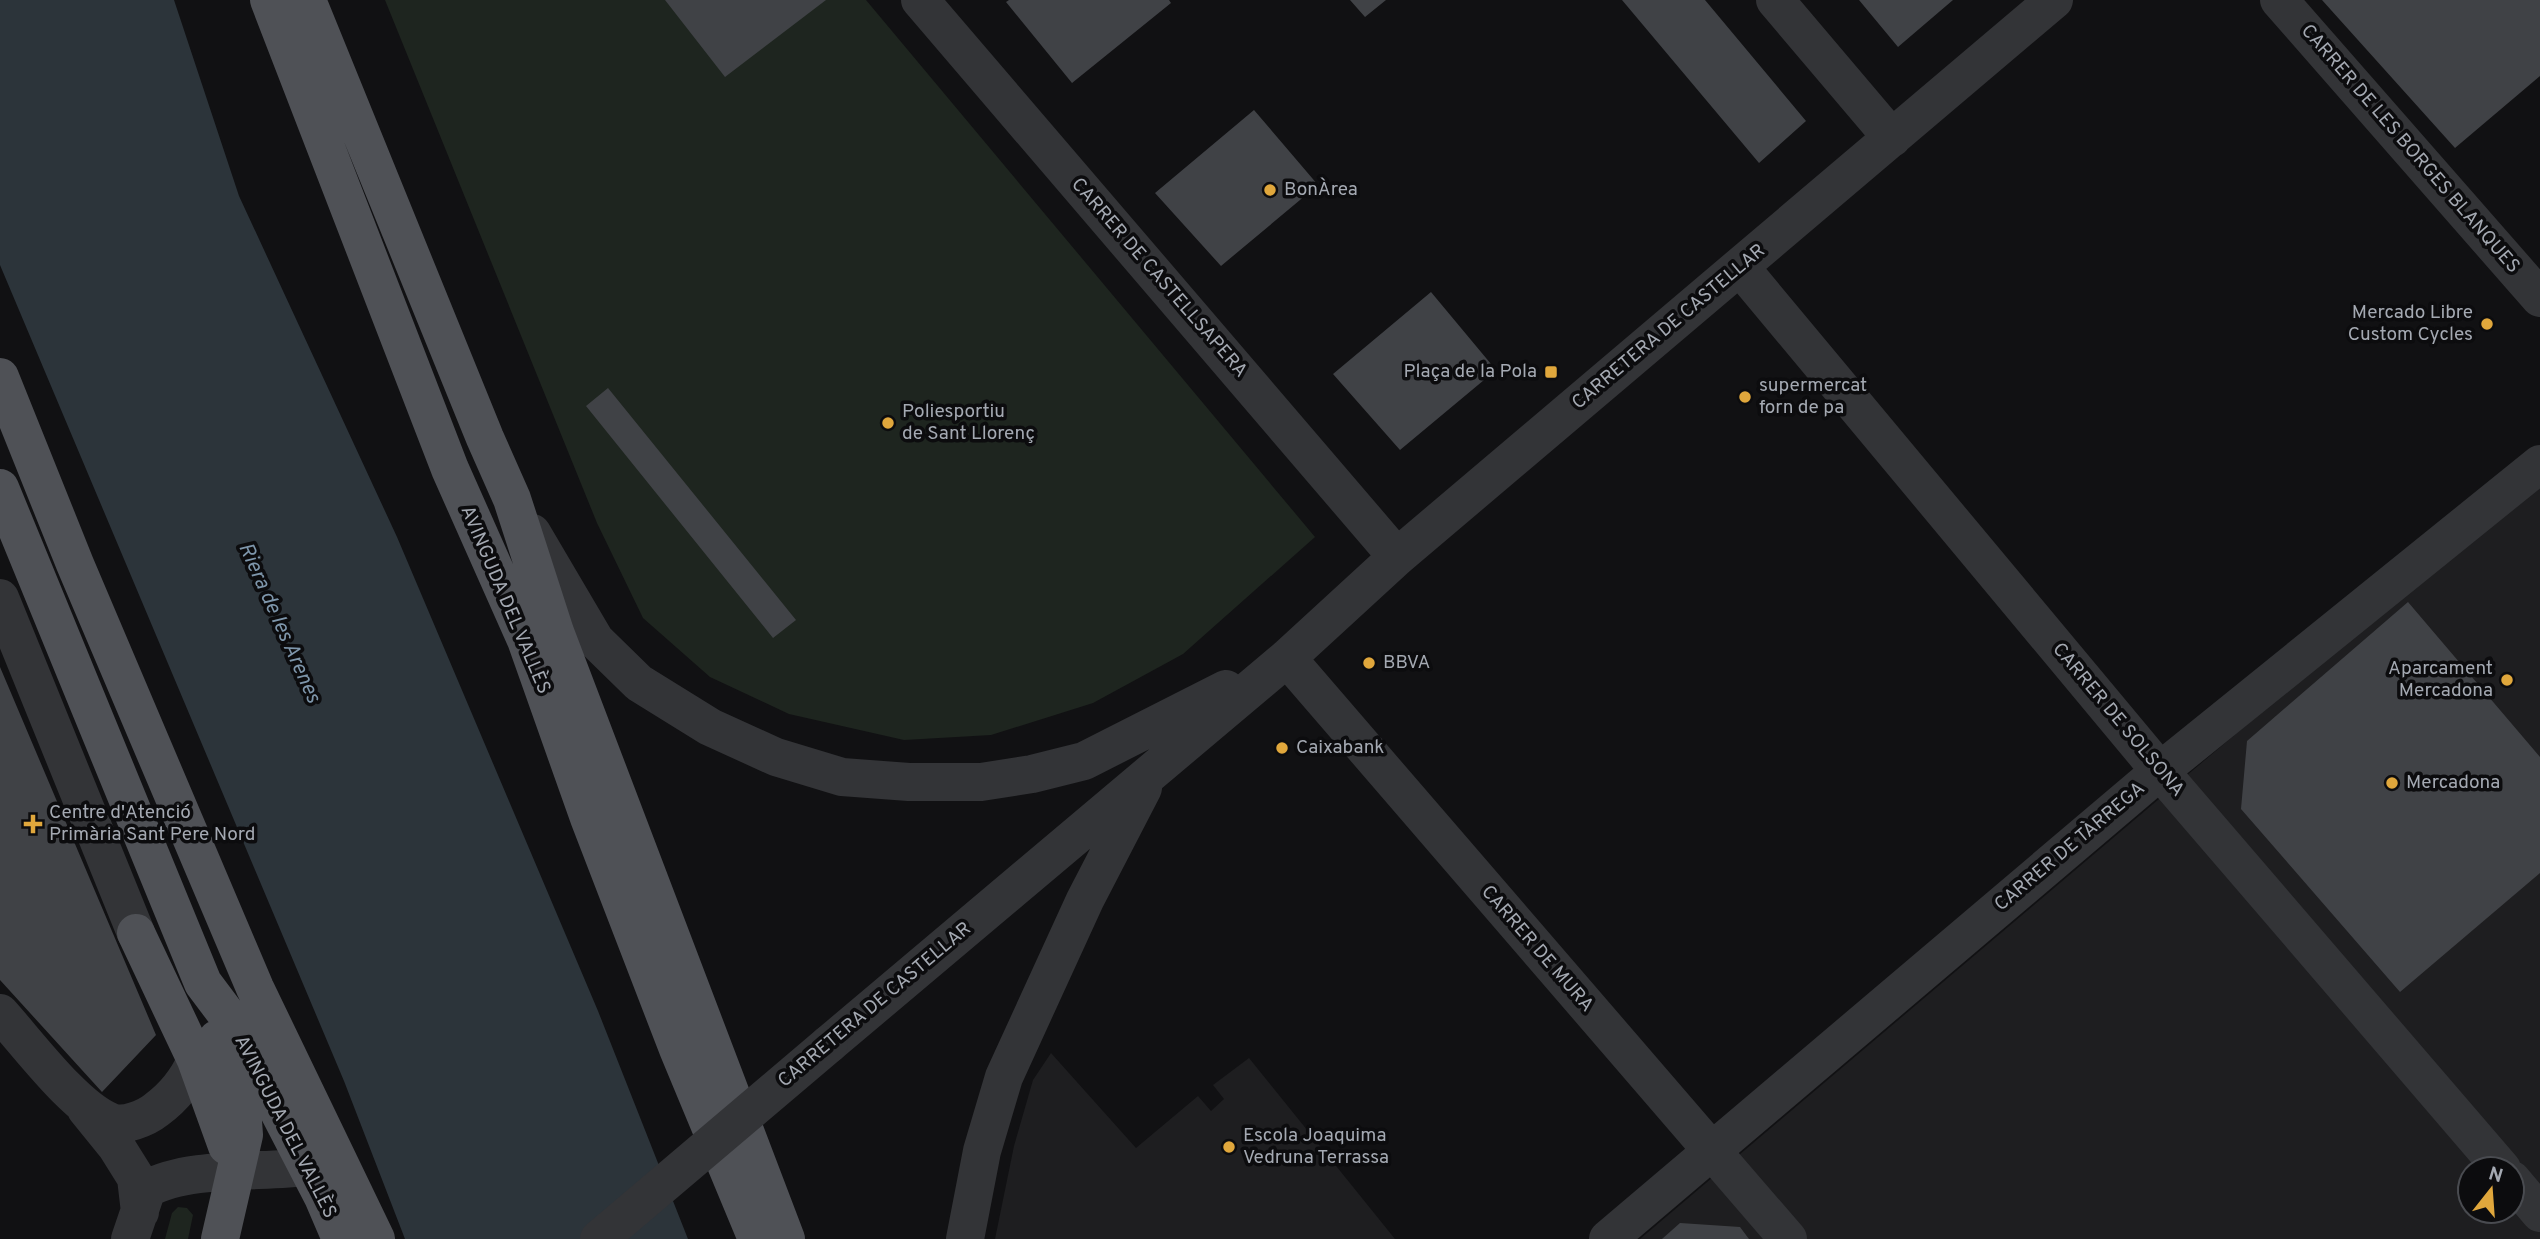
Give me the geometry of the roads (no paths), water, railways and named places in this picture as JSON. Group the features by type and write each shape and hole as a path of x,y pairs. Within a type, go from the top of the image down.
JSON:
{"main road":[{"name":"AVINGUDA DEL VALLÈS","path":"269,0 450,469 526,640 593,831 678,1049 757,1239"},
{"name":"AVINGUDA DEL VALLÈS","path":"307,0 485,439 512,499 555,632 786,1239"},
{"name":"AVINGUDA DEL VALLÈS","path":"0,377 75,564 255,988 376,1239"},
{"name":"AVINGUDA DEL VALLÈS","path":"0,488 203,983 233,1023 308,1167 341,1239"},
{"name":"AVINGUDA DEL VALLÈS","path":"136,933 196,1060 235,1172"},
{"name":"AVINGUDA DEL VALLÈS","path":"203,983 206,1018 220,1045 242,1108 244,1135 220,1239"}],"street":[{"name":"CARRER DE CASTELLSAPERA","path":"920,0 1397,557"},
{"path":"1775,0 1892,138"},
{"name":"CARRETERA DE CASTELLAR","path":"599,1239 1287,658 1397,557 2054,0"},
{"name":"CARRER DE LES BORGES BLANQUES","path":"2279,0 2540,298"},
{"name":"CARRER DE SOLSONA","path":"1740,267 2160,771 2490,1155"},
{"name":"CARRER DE TÀRREGA","path":"1608,1239 2160,771 2540,464"},
{"name":"CARRETERA DE CASTELLAR","path":"512,499 594,640 639,683 721,732 776,757 842,777 909,782 981,782 1032,774 1084,761 1287,658"},
{"name":"AVINGUDA DEL VALLÈS","path":"0,598 136,933"},
{"name":"CARRER DE MURA","path":"1287,658 1788,1239"},
{"name":"CARRETERA DE CASTELLAR","path":"965,1239 982,1151 1004,1077 1084,900 1152,771"},
{"path":"5,1028 83,1106 116,1146 136,1178 135,1226"},
{"path":"83,1106 114,1123 147,1118 171,1099 188,1077 196,1060"},
{"path":"135,1226 148,1189 163,1181 308,1167"},
{"path":"2526,1196 2540,1213"},
{"path":"2520,1239 2540,1222"}],"water":[{"name":"Riera de les Arenes","path":"0,0 174,0 239,196 397,537 598,1011 688,1239 405,1239 344,1081 0,265"}],"place":[{"name":"BonÀrea","path":"1270,190"},
{"name":"Mercado Libre Custom Cycles","path":"2487,324"},
{"name":"Plaça de la Pola","path":"1551,372"},
{"name":"supermercat forn de pa","path":"1745,397"},
{"name":"Poliesportiu de Sant Llorenç","path":"888,423"},
{"name":"BBVA","path":"1369,663"},
{"name":"Aparcament Mercadona","path":"2507,680"},
{"name":"Caixabank","path":"1282,748"},
{"name":"Mercadona","path":"2392,783"},
{"name":"Centre d'Atenció Primària Sant Pere Nord","path":"33,824"},
{"name":"Escola Joaquima Vedruna Terrassa","path":"1229,1147"}]}
